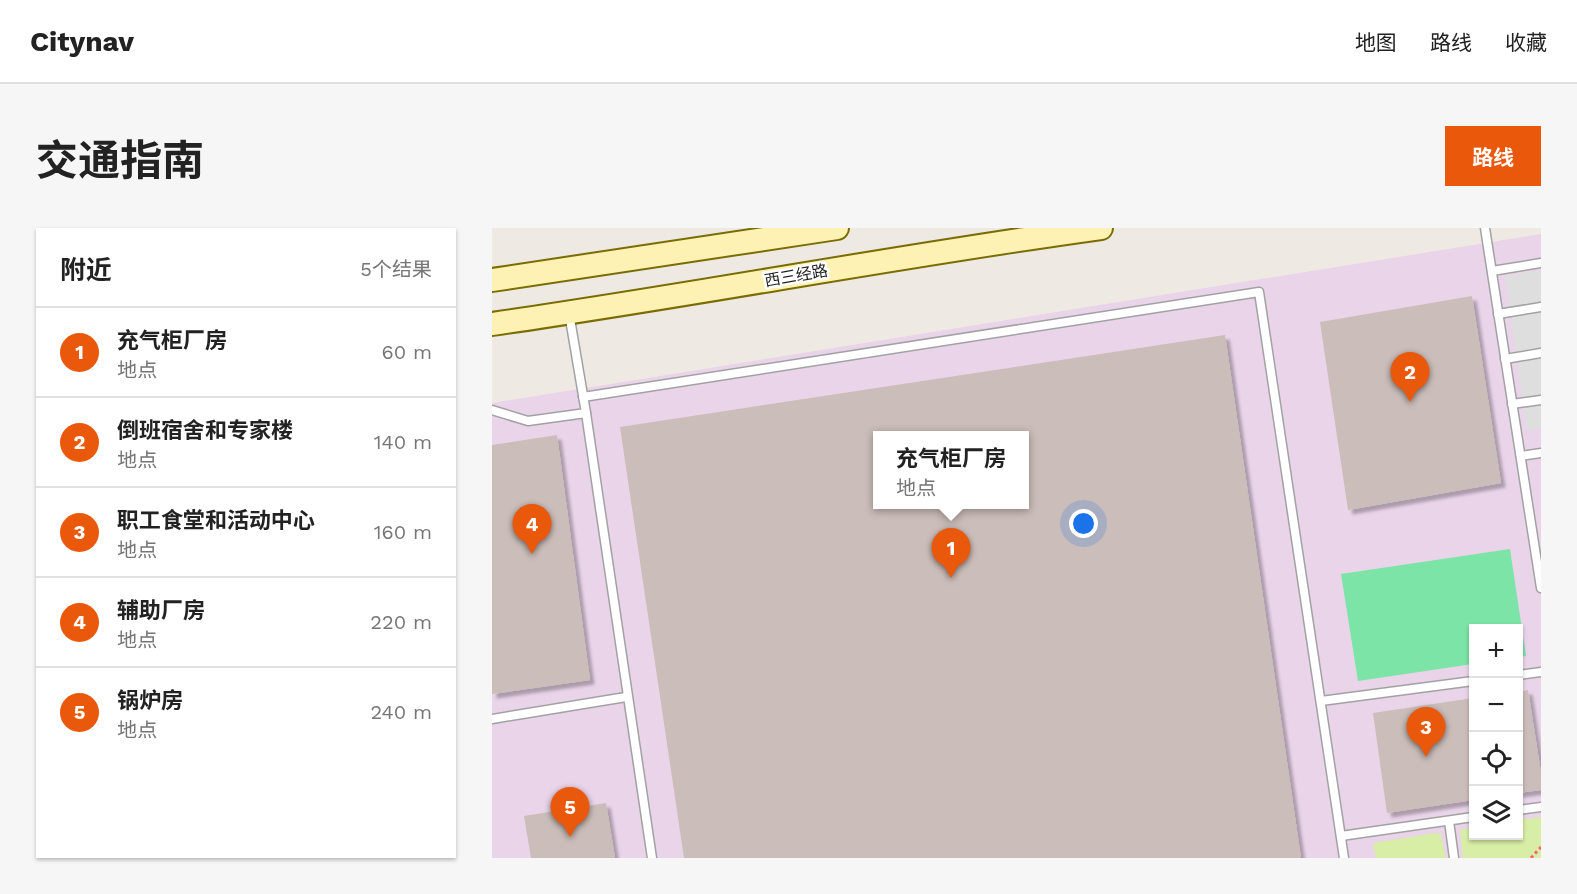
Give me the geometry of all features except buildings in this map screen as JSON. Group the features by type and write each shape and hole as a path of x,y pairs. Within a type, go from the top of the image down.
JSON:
{"main road":[{"path":"492,280 837,228"},
{"name":"西三经路","path":"492,324 569,313 965,237 1101,228"}],"lane":[{"path":"1485,228 1541,588"},
{"path":"1491,271 1541,263"},
{"path":"584,397 1259,292 1344,858"},
{"path":"1498,314 1541,307"},
{"path":"569,313 584,397 626,697 652,858"},
{"path":"1505,359 1541,353"},
{"path":"1512,405 1541,400"},
{"path":"492,410 528,421 586,413"},
{"path":"1521,456 1541,453"},
{"path":"1523,674 1541,672"},
{"path":"1321,701 1469,682"},
{"path":"492,719 626,697"},
{"path":"1523,809 1541,807"},
{"path":"1341,836 1469,818"},
{"path":"1449,821 1454,858"}],"path":[{"path":"1531,858 1541,848"}],"shaded area":[{"path":"1541,234 1541,858 492,858 492,403"},
{"path":"1541,270 1541,429 1527,431 1505,276"}],"green space":[{"path":"1510,549 1521,624 1469,624 1469,665 1358,681 1341,574"},
{"path":"1523,636 1526,656 1523,656"},
{"path":"1541,817 1541,858 1463,858 1460,830 1469,828 1469,840 1523,840 1523,819"},
{"path":"1441,834 1446,858 1376,858 1373,843"}],"place":[{"name":"倒班宿舍和专家楼","path":"1410,402"},
{"name":"辅助厂房","path":"532,554"},
{"name":"充气柜厂房","path":"951,578"},
{"name":"职工食堂和活动中心","path":"1426,757"},
{"name":"锅炉房","path":"570,837"}]}
